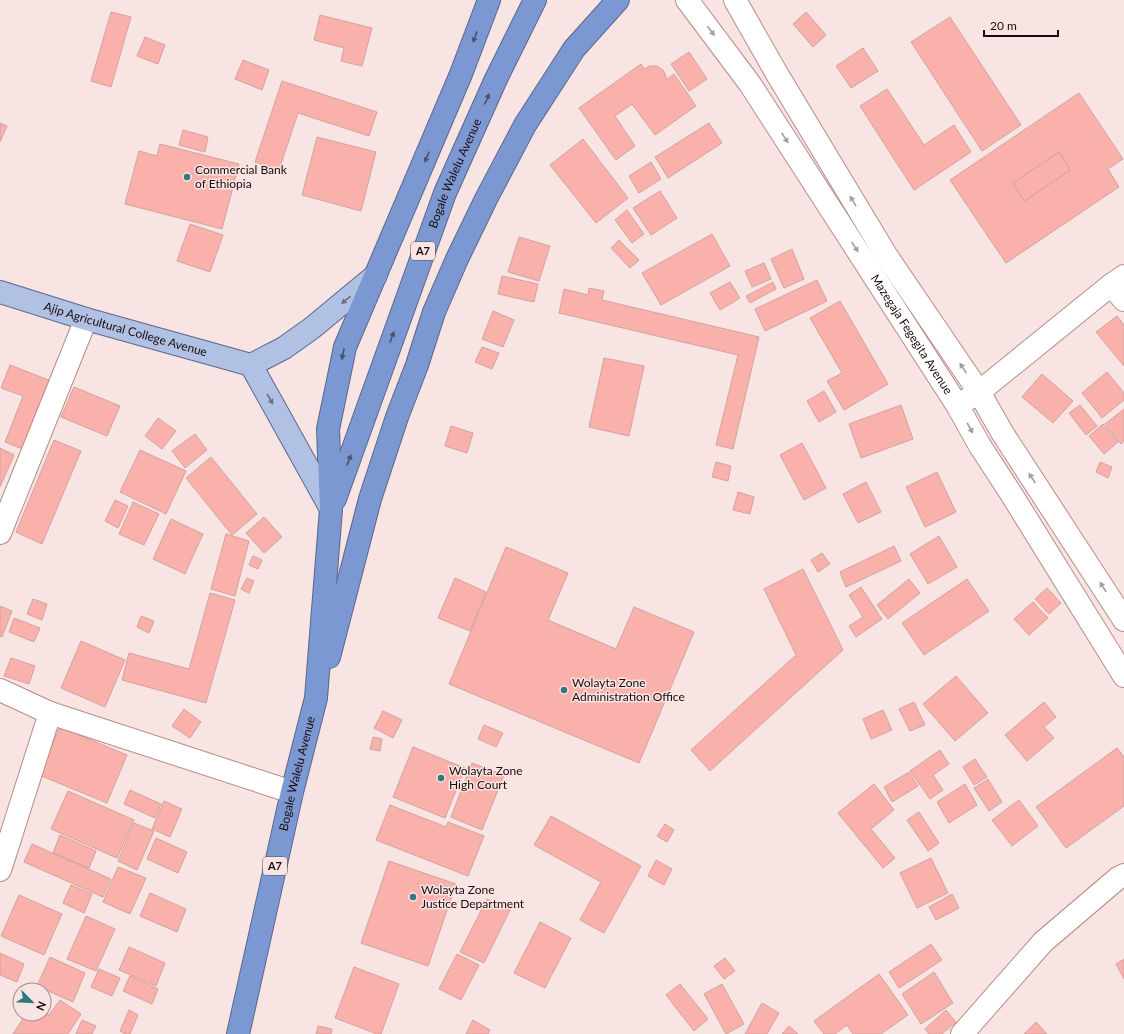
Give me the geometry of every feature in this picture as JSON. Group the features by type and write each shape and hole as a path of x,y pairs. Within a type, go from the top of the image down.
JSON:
{"highway":[{"name":"Bogale Walelu Avenue","path":"238,1034 292,792 316,698 331,509 328,429 345,347 462,74 489,0"},
{"name":"Bogale Walelu Avenue","path":"331,509 444,193 496,78 535,0"},
{"path":"316,698 333,645 370,499 434,312 486,199 525,125 574,49 618,0"}],"main road":[{"name":"A7","path":"251,365 284,348 312,328 376,275"},
{"name":"Ajip Agricultural College Avenue","path":"0,292 86,319 251,365"},
{"path":"251,365 331,509"}],"street":[{"name":"Mazegaja Fegegita Avenue","path":"687,0 750,84 957,405 980,446 1124,676"},
{"name":"Mazegaja Fegegita Avenue","path":"735,0 777,74 886,255 979,392 1003,434 1124,620"},
{"path":"957,405 979,392 1120,287"},
{"path":"0,533 86,319"},
{"path":"0,690 50,712 292,792"},
{"path":"0,870 50,712"},
{"path":"962,1034 1043,942 1118,878 1124,875"}],"building":[{"path":"111,12 131,17 111,87 91,81"},
{"path":"806,12 826,35 813,47 793,24"},
{"path":"320,15 372,28 362,66 341,61 344,48 314,40"},
{"path":"950,17 1021,125 982,151 911,42"},
{"path":"145,37 165,45 158,64 137,56"},
{"path":"863,48 878,71 851,88 836,66"},
{"path":"689,52 707,79 689,91 671,64"},
{"path":"243,60 269,70 262,90 235,79"},
{"path":"641,64 644,69 650,66 657,66 663,70 666,80 674,74 696,106 655,135 632,104 615,116 635,146 616,160 579,108"},
{"path":"282,81 377,112 369,136 298,113 279,170 255,162"},
{"path":"887,89 924,145 954,125 971,152 914,190 860,106"},
{"path":"1079,93 1123,159 1108,169 1119,187 1006,263 950,180","holes":["1059,152 1070,170 1024,201 1013,183"]},
{"path":"0,123 7,126 0,142"},
{"path":"709,123 722,143 668,178 655,157"},
{"path":"183,130 208,137 205,152 179,145"},
{"path":"317,137 376,152 361,211 302,195"},
{"path":"583,139 628,198 596,223 550,165"},
{"path":"160,144 239,164 222,229 125,204 139,151 157,156"},
{"path":"1059,152 1070,170 1024,201 1013,183"},
{"path":"651,162 661,179 639,193 629,176"},
{"path":"660,191 677,218 651,235 633,208"},
{"path":"627,210 644,234 632,243 615,220"},
{"path":"190,224 223,235 210,272 177,261"},
{"path":"712,234 730,266 661,305 642,273"},
{"path":"519,237 550,246 539,281 508,272"},
{"path":"619,240 639,260 630,268 611,248"},
{"path":"792,249 804,279 784,288 771,259"},
{"path":"764,263 771,279 752,287 745,271"},
{"path":"502,276 538,284 534,302 498,294"},
{"path":"817,280 827,301 765,331 755,309"},
{"path":"730,282 740,298 720,310 710,293"},
{"path":"773,282 776,289 750,303 746,296"},
{"path":"589,288 604,291 602,300 759,337 733,449 716,445 738,355 559,313 564,289 588,295"},
{"path":"840,301 888,384 844,410 827,381 842,373 810,318"},
{"path":"493,311 514,320 503,347 482,339"},
{"path":"1117,316 1124,325 1124,366 1096,332"},
{"path":"482,347 499,353 492,369 475,362"},
{"path":"604,358 644,366 629,436 589,427"},
{"path":"10,365 51,381 25,450 5,442 23,396 1,388"},
{"path":"1107,372 1124,393 1124,400 1102,418 1082,393"},
{"path":"1042,374 1073,401 1053,423 1022,397"},
{"path":"74,387 120,406 107,436 61,417"},
{"path":"824,391 836,412 819,422 807,401"},
{"path":"901,405 913,439 861,458 849,424"},
{"path":"1080,405 1097,426 1086,435 1069,413"},
{"path":"1124,409 1124,441 1121,444 1105,424"},
{"path":"158,418 176,431 162,449 145,436"},
{"path":"1103,424 1118,442 1104,454 1089,436"},
{"path":"451,426 473,433 467,453 445,446"},
{"path":"195,434 207,450 185,468 172,451"},
{"path":"54,440 81,451 42,544 16,532"},
{"path":"802,443 826,488 804,500 780,455"},
{"path":"0,448 14,455 0,487"},
{"path":"140,450 186,471 166,514 120,492"},
{"path":"211,457 257,514 232,535 186,478"},
{"path":"716,462 731,466 728,481 712,477"},
{"path":"1100,462 1112,467 1108,478 1096,472"},
{"path":"937,472 956,512 925,527 906,487"},
{"path":"866,482 881,512 858,523 843,494"},
{"path":"738,492 754,497 750,514 733,510"},
{"path":"115,500 128,506 118,528 105,521"},
{"path":"133,502 159,514 144,545 119,534"},
{"path":"264,517 282,537 264,553 246,533"},
{"path":"171,519 203,534 185,574 153,559"},
{"path":"226,534 249,541 235,596 211,589"},
{"path":"939,536 957,567 928,584 910,554"},
{"path":"894,546 901,561 846,587 840,572"},
{"path":"506,547 568,573 548,620 616,649 634,607 694,632 639,763 449,684"},
{"path":"822,553 830,564 818,572 811,560"},
{"path":"253,556 262,560 258,569 249,565"},
{"path":"803,569 843,650 710,771 691,750 796,655 764,589"},
{"path":"247,578 254,581 249,593 241,589"},
{"path":"455,578 486,592 470,631 438,618"},
{"path":"909,579 920,593 888,619 877,605"},
{"path":"967,579 989,611 924,655 902,623"},
{"path":"861,587 882,619 856,637 849,626 863,617 849,595"},
{"path":"1047,588 1061,603 1049,614 1035,599"},
{"path":"210,593 235,600 206,703 122,680 129,653 189,669"},
{"path":"33,599 47,604 42,620 27,614"},
{"path":"1033,602 1048,618 1029,635 1014,619"},
{"path":"0,606 12,611 2,637 0,636"},
{"path":"141,616 154,621 149,633 137,627"},
{"path":"14,618 40,628 34,642 9,632"},
{"path":"81,641 125,660 105,707 61,688"},
{"path":"11,658 35,666 29,684 4,676"},
{"path":"956,676 988,713 955,741 923,704"},
{"path":"914,702 925,725 910,731 899,709"},
{"path":"1044,702 1056,717 1044,727 1054,738 1027,761 1005,735"},
{"path":"184,709 201,722 190,738 172,726"},
{"path":"883,710 892,730 871,739 863,719"},
{"path":"383,711 402,720 393,738 374,728"},
{"path":"484,725 503,733 496,747 478,739"},
{"path":"60,727 127,755 107,803 39,775"},
{"path":"373,737 382,739 380,751 370,749"},
{"path":"413,747 465,768 445,818 393,797"},
{"path":"1117,748 1124,757 1124,806 1066,848 1036,807"},
{"path":"940,750 949,764 933,775 943,790 930,799 910,771"},
{"path":"975,759 987,777 974,785 963,767"},
{"path":"472,763 504,775 482,830 451,817"},
{"path":"909,772 918,786 892,802 884,787"},
{"path":"988,779 1002,802 989,811 974,788"},
{"path":"874,784 894,810 871,829 895,858 883,868 838,813"},
{"path":"965,784 977,805 949,823 937,802"},
{"path":"130,790 161,804 155,818 124,804"},
{"path":"68,791 134,820 117,858 51,829"},
{"path":"1019,800 1038,826 1012,846 992,820"},
{"path":"164,801 182,809 170,837 152,829"},
{"path":"390,805 446,827 448,822 484,836 468,876 376,840"},
{"path":"919,812 939,843 928,851 907,820"},
{"path":"551,816 641,866 604,933 580,920 601,882 534,845"},
{"path":"134,823 154,831 137,870 118,861"},
{"path":"665,824 674,830 667,842 657,836"},
{"path":"60,835 96,851 89,868 53,853"},
{"path":"156,838 187,852 178,873 147,859"},
{"path":"32,844 111,879 103,897 24,862"},
{"path":"931,858 948,893 917,908 900,873"},
{"path":"656,860 672,869 664,885 648,876"},
{"path":"389,861 456,884 428,966 361,943"},
{"path":"118,867 146,878 130,914 103,902"},
{"path":"71,885 92,894 84,913 63,903"},
{"path":"150,893 186,909 177,932 140,916"},
{"path":"952,894 959,908 936,920 929,907"},
{"path":"19,895 62,914 44,955 1,936"},
{"path":"487,899 510,910 484,963 460,952"},
{"path":"86,916 115,929 96,971 67,959"},
{"path":"540,922 571,938 545,988 514,973"},
{"path":"931,944 942,960 899,988 889,972"},
{"path":"129,947 165,963 156,986 119,970"},
{"path":"0,953 24,964 17,982 0,975"},
{"path":"457,954 479,965 461,1000 439,989"},
{"path":"50,957 85,973 73,1002 52,993 52,982 39,982"},
{"path":"725,958 735,971 724,979 714,966"},
{"path":"1124,959 1124,979 1116,964"},
{"path":"354,967 399,984 381,1034 377,1034 335,1018"},
{"path":"99,969 120,978 112,996 91,987"},
{"path":"934,972 953,1003 921,1024 902,994"},
{"path":"879,974 908,1015 881,1034 853,1034 847,1025 835,1034 824,1034 814,1021"},
{"path":"130,976 158,989 152,1004 123,991"},
{"path":"680,984 708,1019 694,1031 666,995"},
{"path":"722,984 744,1024 726,1034 704,994"},
{"path":"60,1000 81,1014 68,1034 13,1034 21,1022 52,1022 52,1011"},
{"path":"762,1003 779,1013 767,1034 745,1034"},
{"path":"129,1010 138,1015 130,1034 126,1034 120,1031"},
{"path":"946,1010 956,1022 942,1034 929,1034 925,1029"},
{"path":"82,1020 96,1026 92,1034 76,1034"},
{"path":"473,1020 490,1030 488,1034 466,1034"},
{"path":"1036,1022 1047,1034 1024,1034"},
{"path":"318,1026 332,1029 331,1034 316,1034"},
{"path":"789,1026 798,1034 782,1034"}],"place":[{"name":"Commercial Bank of Ethiopia","path":"187,177"},
{"name":"Wolayta Zone Administration Office","path":"564,690"},
{"name":"Wolayta Zone High Court","path":"441,778"},
{"name":"Wolayta Zone Justice Department","path":"413,897"}]}
